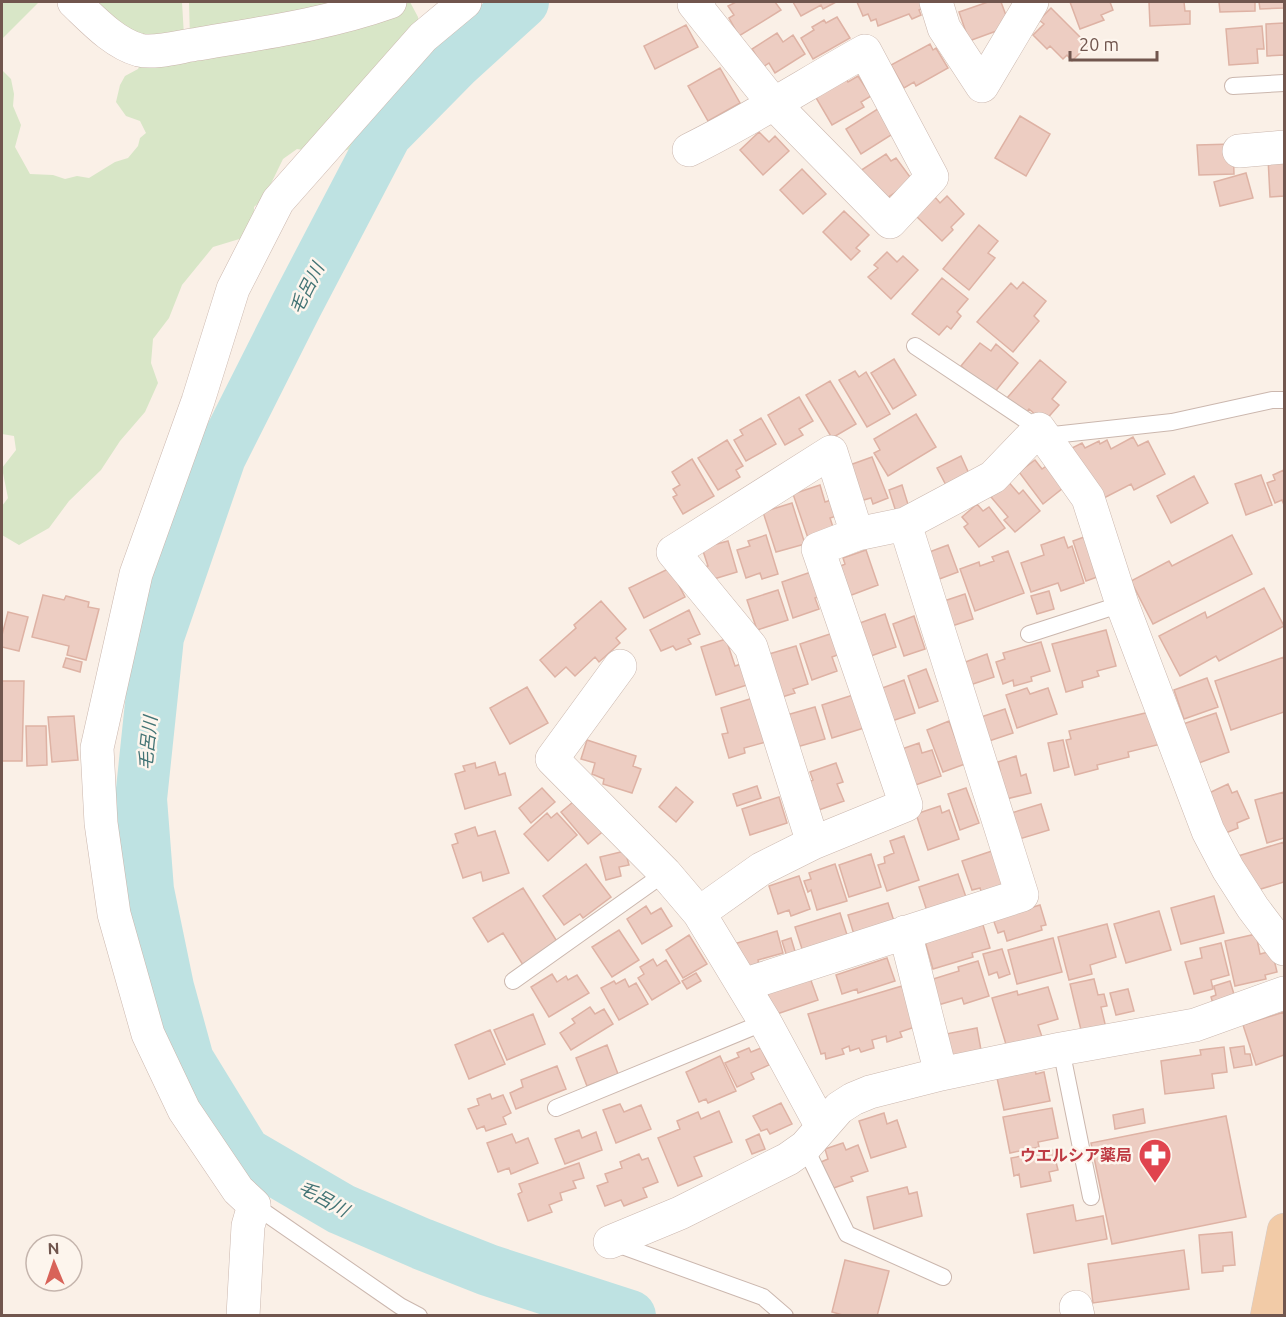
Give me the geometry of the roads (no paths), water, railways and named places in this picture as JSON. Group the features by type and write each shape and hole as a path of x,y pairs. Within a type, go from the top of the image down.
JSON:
{"main road":[{"path":"1267,1316 1284,1230"}],"street":[{"path":"74,2 124,45 142,51 276,31 354,15 390,2"},
{"path":"243,1316 248,1226 254,1204 238,1190 184,1110 148,1034 114,914 101,823 97,748 136,574 198,401 233,289 278,201 423,37 465,2"},
{"path":"689,150 737,126 773,103 865,51 932,177 890,222 773,103 694,4 699,2"},
{"path":"936,2 944,28 982,86 1032,2"},
{"path":"1239,151 1284,147"},
{"path":"699,913 761,869 813,843 906,805 818,549 857,534 904,524 993,477 1041,432 1088,498 1122,604 1208,831 1253,908 1284,949"},
{"path":"813,843 751,647 673,552 831,452 857,534"},
{"path":"743,985 1022,895 904,524"},
{"path":"620,666 552,759 665,873 699,913 765,1022 813,1137"},
{"path":"905,932 941,1074"},
{"path":"610,1242 680,1213 788,1159 813,1137 839,1108 870,1092 941,1074 1061,1049 1195,1025 1284,993"}],"lane":[{"path":"1233,86 1284,83"},
{"path":"915,346 1041,432 1172,422 1272,400 1284,400"},
{"path":"1029,634 1122,604"},
{"path":"513,981 665,873"},
{"path":"556,1108 765,1022"},
{"path":"1061,1049 1090,1197"},
{"path":"813,1137 847,1234 943,1277"},
{"path":"254,1204 391,1300 419,1316"},
{"path":"610,1242 764,1297 785,1316"}],"waterway":[{"name":"毛呂川","path":"523,2 456,63 386,134 220,457 158,637 141,799 148,890 168,987 188,1060 245,1153 341,1209 422,1244 488,1270 630,1316"}],"place":[{"name":"ウエルシア薬局","path":"1155,1184"}]}
